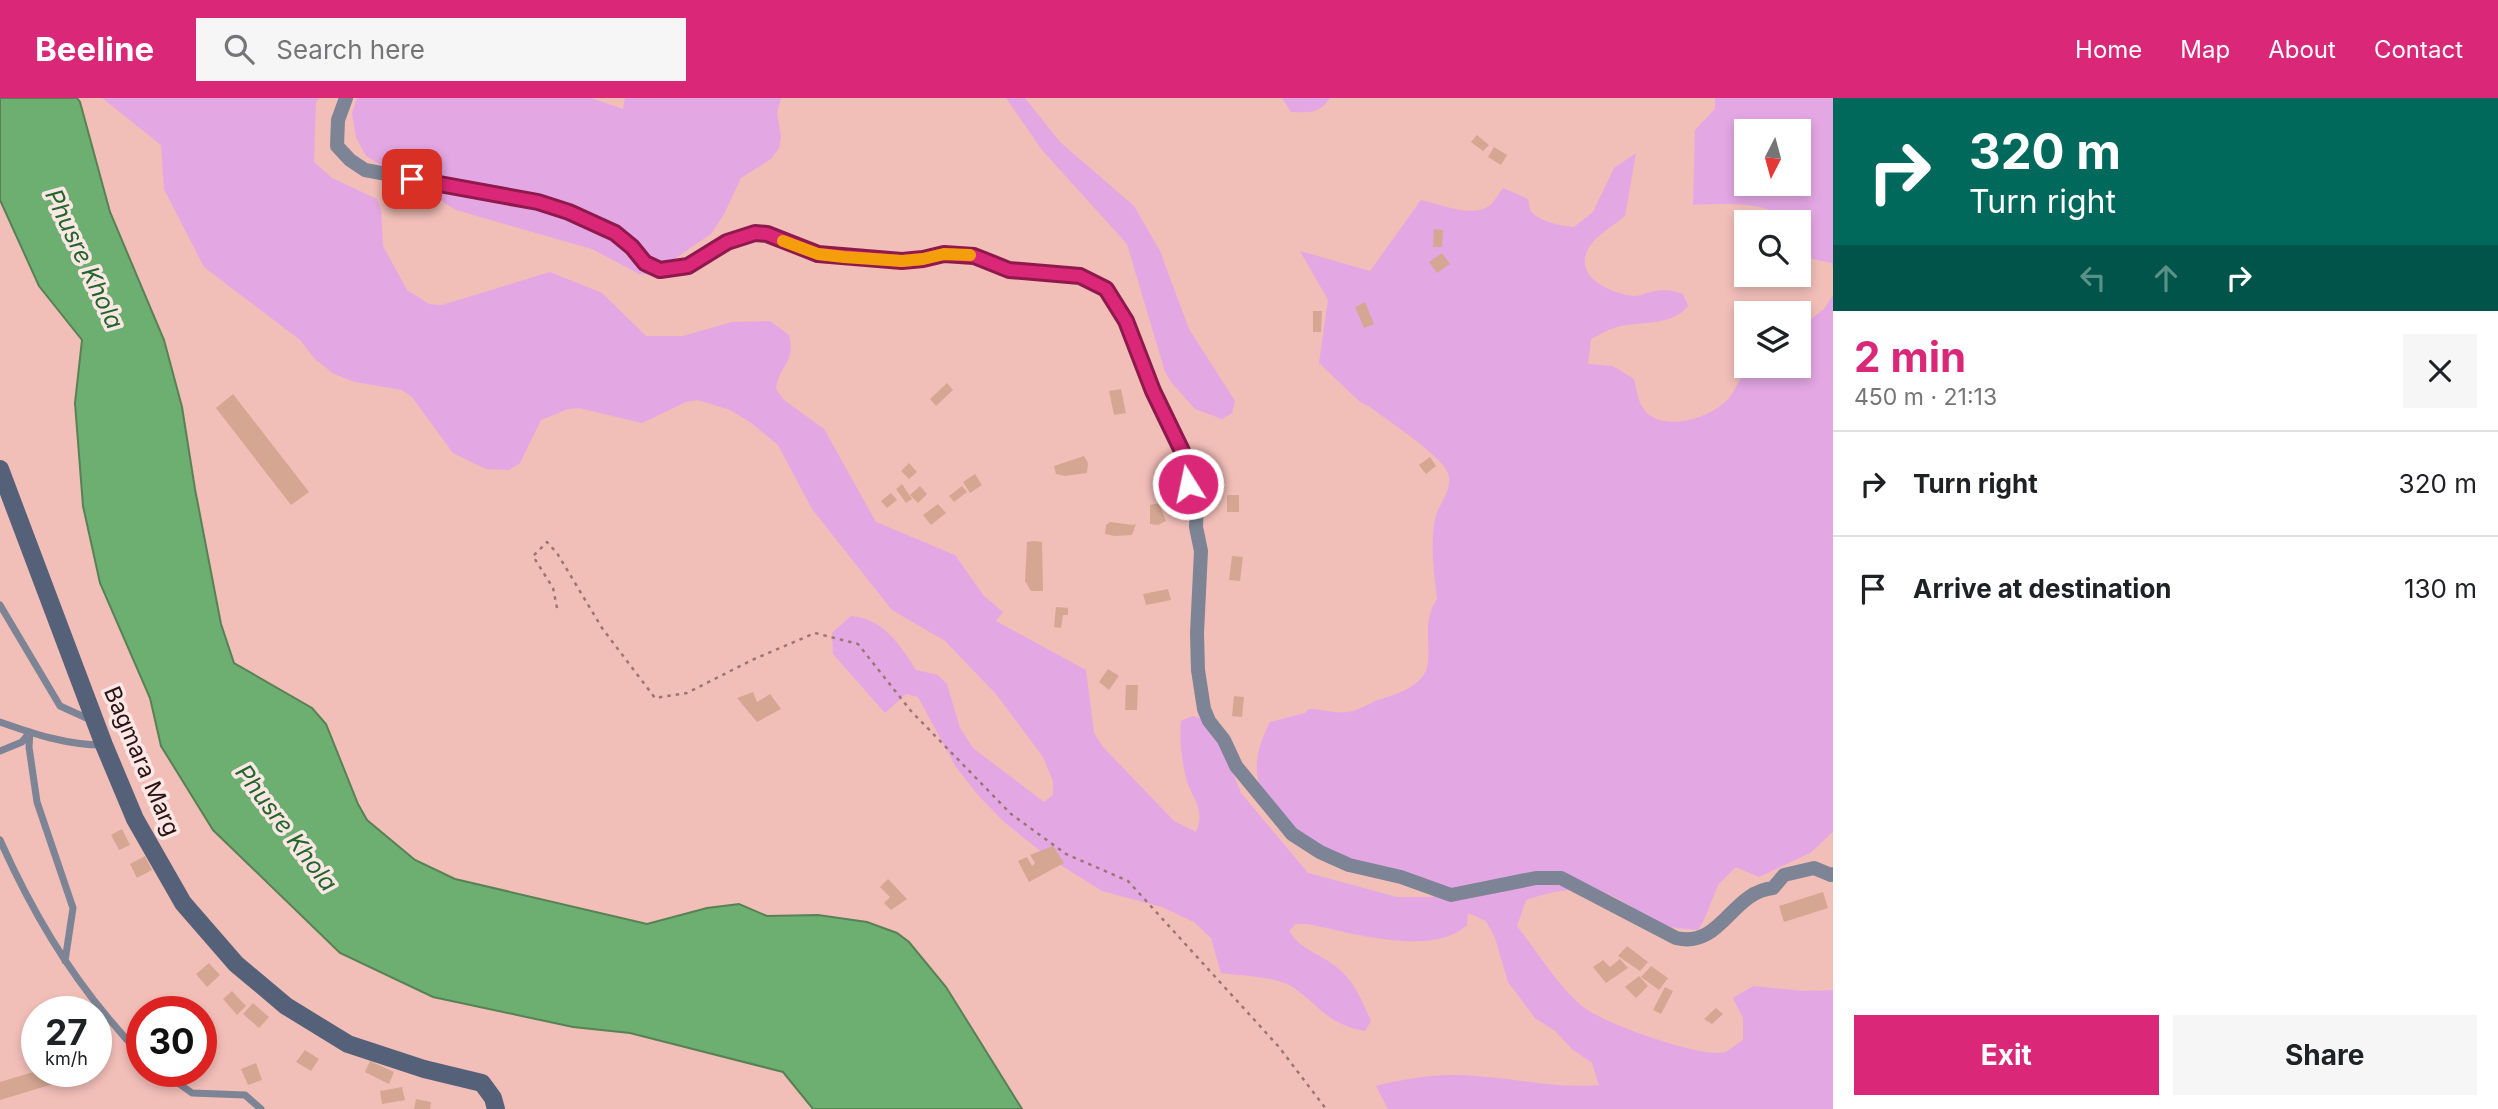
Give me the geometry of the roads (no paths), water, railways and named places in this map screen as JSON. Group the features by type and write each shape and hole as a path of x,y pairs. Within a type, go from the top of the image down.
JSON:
{"main road":[{"name":"Bagmara Marg","path":"0,469 135,820 183,904 236,964 286,1006 348,1044 424,1069 482,1083 493,1098 496,1109"}],"street":[{"path":"346,98 338,120 337,146 350,160 365,170 538,202 569,212 615,233 632,247 645,263 660,270 688,266 727,242 755,233 767,234 818,254 844,257 902,261 944,254 974,256 1009,270 1080,276 1106,289 1126,321 1153,391 1182,451 1188,484 1197,503 1196,527 1201,551 1197,633 1199,680 1204,709 1209,721 1224,740 1236,766 1260,796 1292,834 1320,852 1349,865 1401,877 1451,895 1536,878 1560,878 1676,937 1688,940 1709,934 1751,894 1761,889 1773,888 1784,875 1814,868 1833,874"}],"lane":[{"path":"0,605 60,706 97,723"},
{"path":"0,722 78,745 104,745"},
{"path":"0,751 22,742 30,732"},
{"path":"30,732 29,747 37,802 74,908 65,961"},
{"path":"0,840 65,961 84,989 126,1037"},
{"path":"184,1087 192,1093 245,1095 261,1109"}],"water":[{"name":"Phusre Khola","path":"0,98 77,98 80,102 110,212 164,340 182,407 221,624 234,663 312,708 326,724 367,820 415,860 455,879 647,924 707,908 739,904 767,916 818,915 867,922 897,933 909,942 946,987 1022,1109 813,1109 783,1072 630,1033 573,1027 433,997 340,953 213,830 161,746 150,698 100,583 83,506 75,403 82,340 39,286 0,200"}]}
